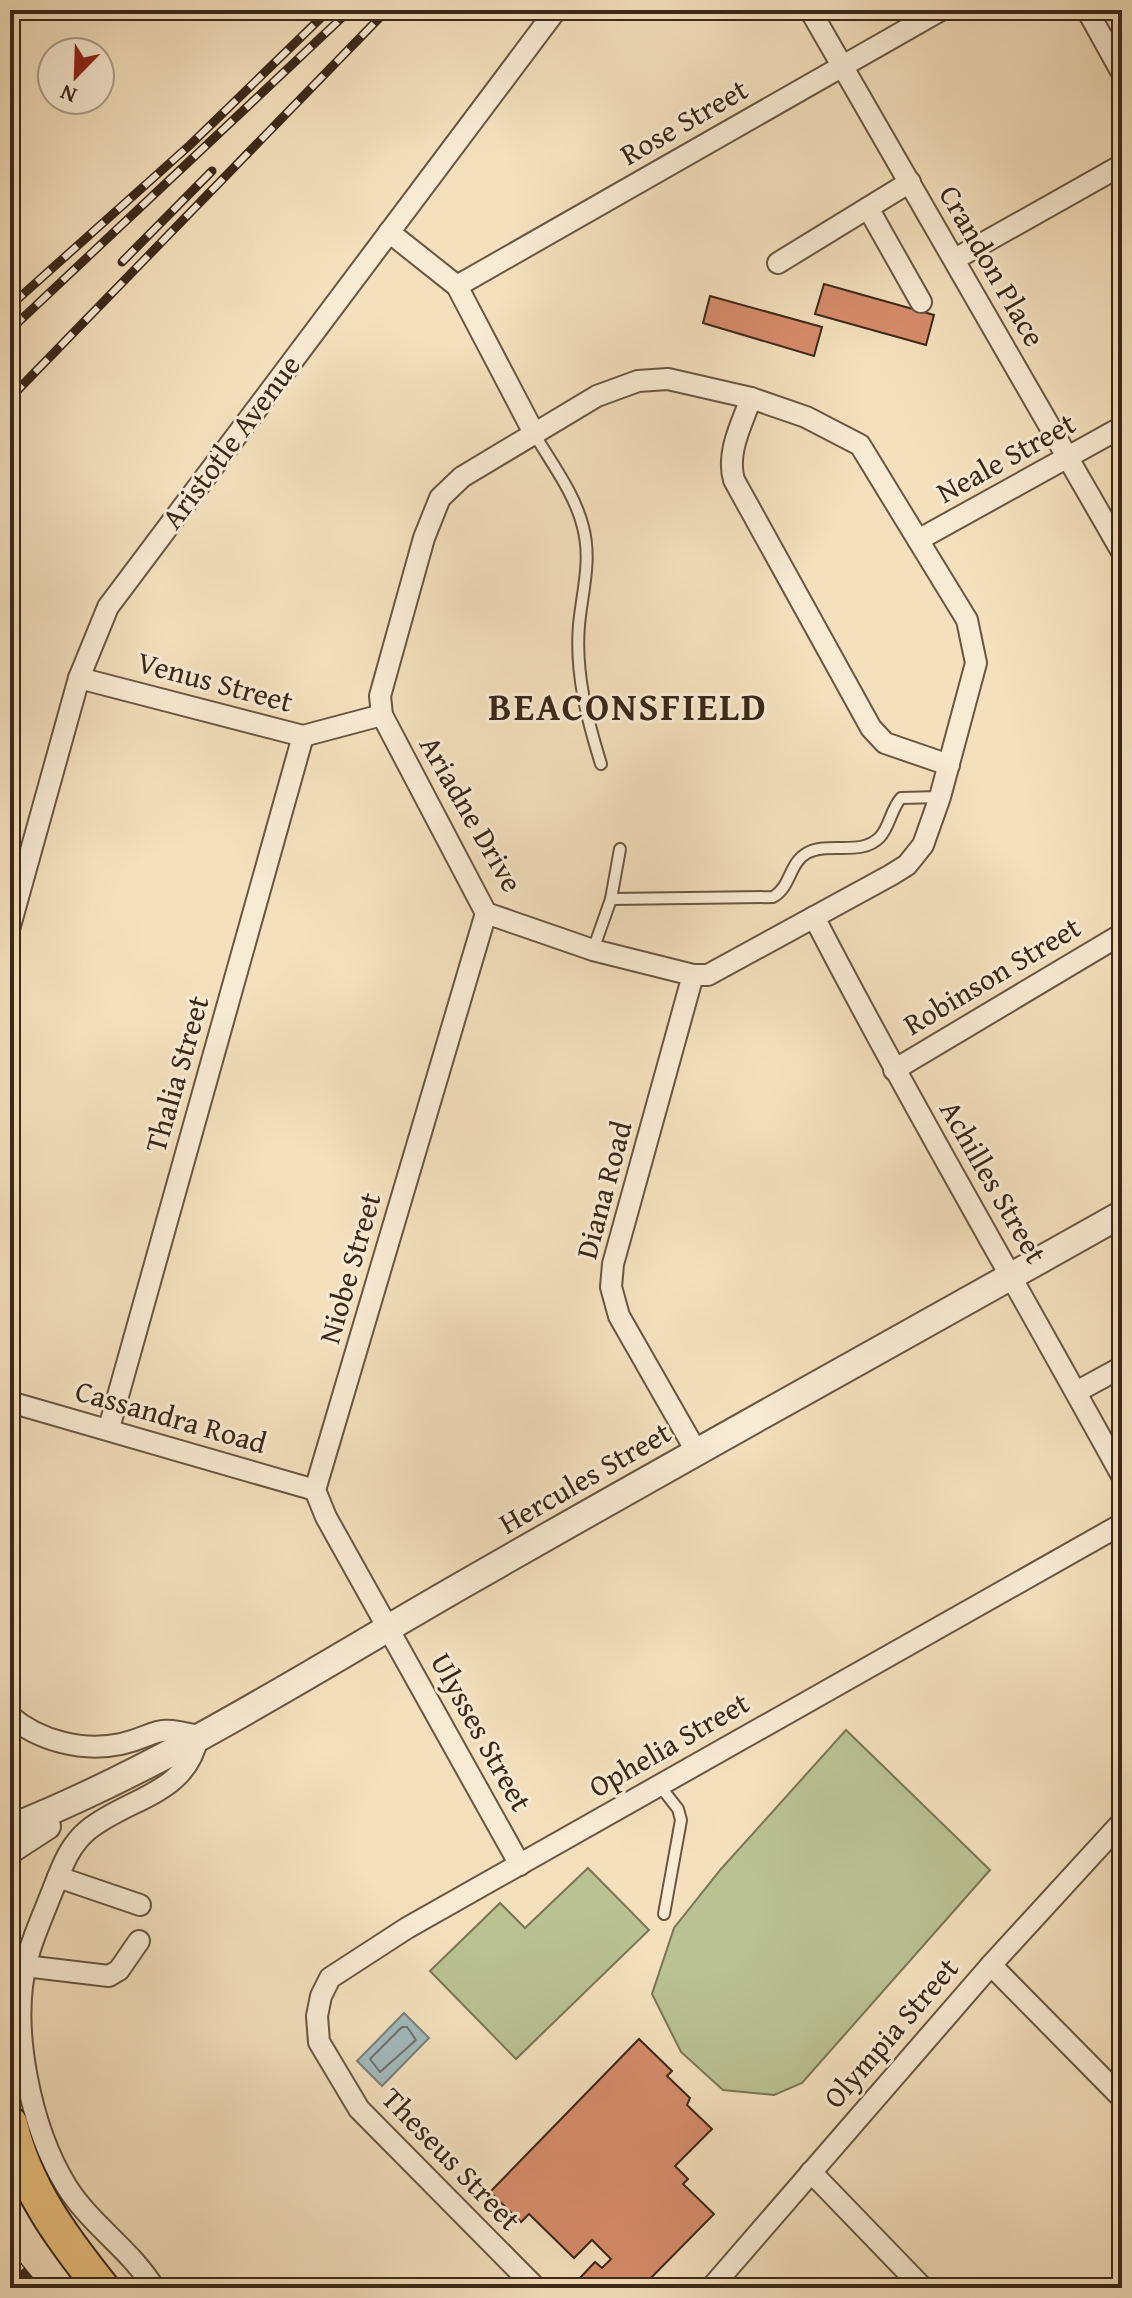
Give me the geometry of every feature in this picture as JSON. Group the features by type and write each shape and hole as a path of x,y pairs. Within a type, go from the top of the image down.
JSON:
{"main road":[{"path":"10,2124 25,2173 49,2217 102,2288"}],"street":[{"name":"Aristotle Avenue","path":"10,926 79,678 91,642 108,607 556,10"},
{"name":"Crandon Place","path":"810,10 1122,552"},
{"name":"Rose Street","path":"457,286 941,10"},
{"path":"1087,10 1122,73"},
{"path":"955,259 1122,165"},
{"path":"778,263 910,182"},
{"path":"868,208 921,302"},
{"path":"389,232 457,286 535,435"},
{"name":"Ariadne Drive","path":"668,379 751,398 806,417 860,445 967,620 974,644 976,663 940,797 923,845 907,865 720,971 693,975 593,950 486,913 382,715 380,696 385,668 424,538 440,498 462,477 535,435 597,396 638,381 668,379"},
{"path":"751,398 730,466 741,493 871,728 885,743 949,765"},
{"name":"Neale Street","path":"918,540 1122,427"},
{"name":"Venus Street","path":"79,678 303,736 382,715"},
{"name":"Thalia Street","path":"109,1428 303,736"},
{"name":"Niobe Street","path":"315,1490 486,913"},
{"name":"Achilles Street","path":"814,917 894,1070 1013,1275 1122,1476"},
{"name":"Robinson Street","path":"894,1070 1122,934"},
{"name":"Diana Road","path":"693,975 613,1264 611,1287 619,1316 696,1451"},
{"name":"Hercules Street","path":"10,1850 82,1800 696,1451 1122,1214"},
{"path":"1076,1392 1122,1367"},
{"name":"Cassandra Road","path":"10,1402 109,1428 315,1490"},
{"path":"315,1490 326,1517 389,1627"},
{"name":"Ophelia Street","path":"330,2066 319,2042 317,2016 321,1996 330,1978 407,1928 1122,1524"},
{"name":"Ulysses Street","path":"389,1627 520,1865"},
{"path":"10,1716 30,1731 84,1746 125,1743 157,1729 198,1736 194,1755 181,1776 90,1829 73,1845 25,1966 20,2018 35,2117 48,2151 69,2190 154,2288"},
{"name":"Hercules Street","path":"10,1828 82,1800"},
{"name":"Olympia Street","path":"711,2288 991,1965 1122,1822"},
{"path":"58,1877 140,1905"},
{"path":"25,1966 109,1976 119,1970 139,1941"},
{"path":"991,1965 1122,2098"},
{"name":"Theseus Street","path":"330,2066 359,2109 536,2288"},
{"path":"811,2172 923,2288"}],"lane":[{"path":"535,435 575,503 583,526 587,569 578,654 587,719 601,764"},
{"path":"611,899 773,897 781,893 798,861 810,851 871,844 883,834 889,815 901,798 940,797"},
{"path":"593,950 611,899 620,849"},
{"path":"660,1786 678,1809 681,1820 664,1914"}],"green space":[{"path":"846,1730 990,1870 802,2083 774,2095 723,2090 681,2052 652,1994 674,1928 721,1869"},
{"path":"588,1868 649,1930 516,2059 430,1971 500,1903 525,1928"}],"water":[{"path":"404,2013 429,2038 382,2086 357,2061"}],"building":[{"path":"824,284 934,315 926,345 815,314"},
{"path":"710,296 822,327 814,356 703,323"},
{"path":"639,2039 672,2071 667,2076 690,2098 687,2105 712,2129 675,2166 688,2179 683,2184 714,2214 641,2288 586,2288 578,2280 595,2262 602,2268 611,2259 592,2240 574,2258 529,2214 521,2222 490,2192"}],"railway":[{"path":"10,306 190,145 329,10"},
{"path":"10,330 350,10"},
{"path":"10,398 387,10"},
{"path":"122,262 212,171"},
{"path":"10,2256 36,2288"}],"district":[{"name":"BEACONSFIELD","path":"628,707"}]}
